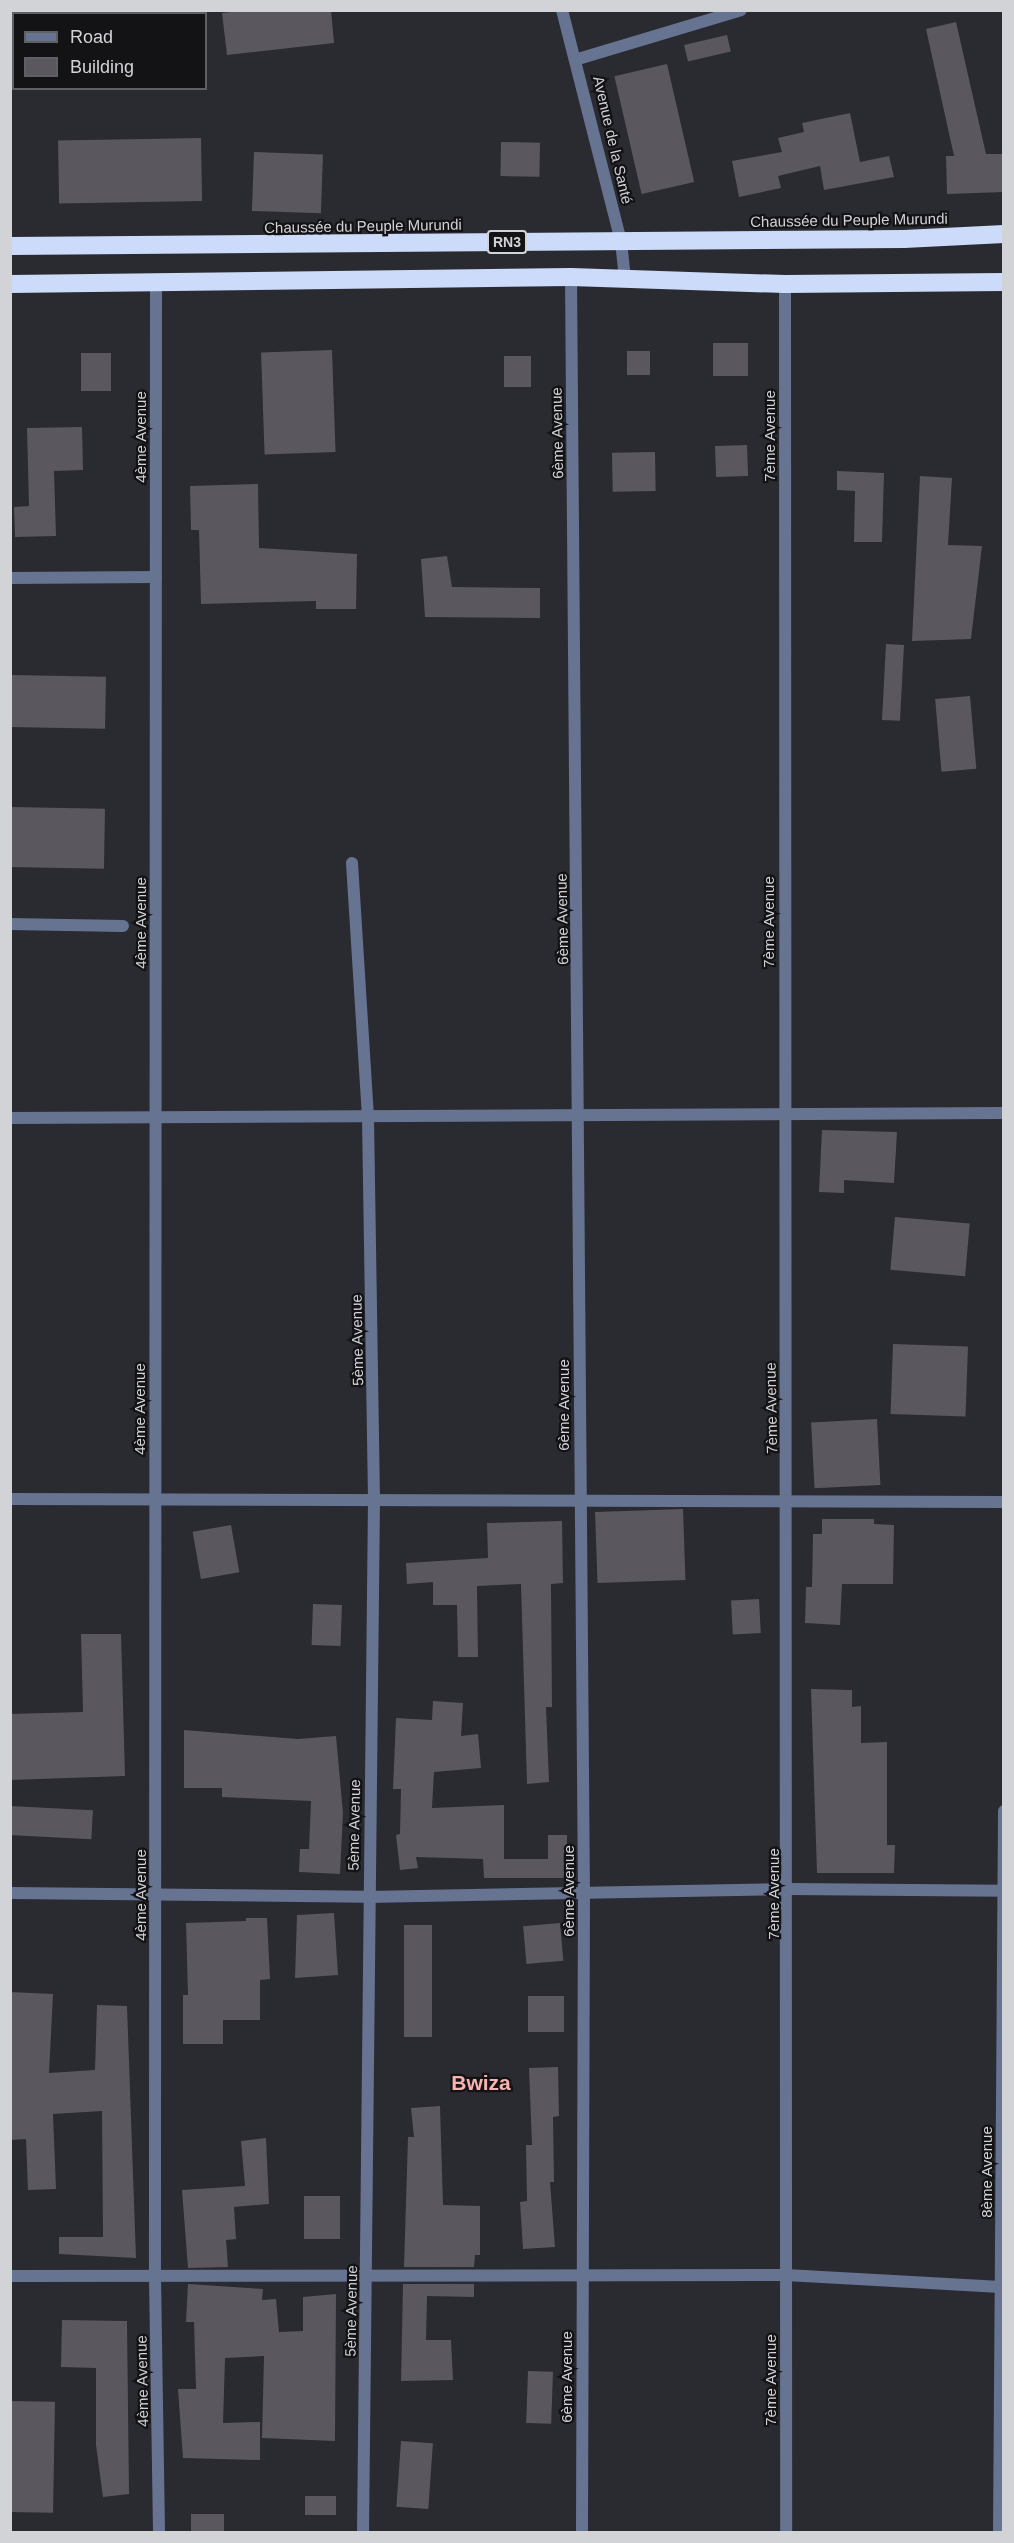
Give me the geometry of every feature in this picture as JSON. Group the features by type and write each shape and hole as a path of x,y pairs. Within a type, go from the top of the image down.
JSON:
{"highway":[{"name":"Chaussée du Peuple Murundi","path":"10,246 621,241 1004,234"},
{"path":"10,284 156,285 571,277 785,284 1004,282"}],"street":[{"name":"Avenue de la Santé","path":"562,10 578,59 621,241 625,278"},
{"path":"578,59 741,10"},
{"name":"6ème Avenue","path":"571,277 579,1112 579,1500 585,1892 582,2532"},
{"name":"7ème Avenue","path":"785,284 783,1113 789,1889 786,2532"},
{"name":"4ème Avenue","path":"156,285 154,1501 157,1894 155,2277 159,2532"},
{"path":"10,578 156,577"},
{"name":"5ème Avenue","path":"352,863 368,1118 374,1500 367,1898 367,2274 363,2532"},
{"path":"10,924 123,926"},
{"path":"10,1118 156,1120 368,1118 579,1112 1004,1113"},
{"path":"10,1499 1004,1502"},
{"name":"8ème Avenue","path":"999,2532 1004,1811"},
{"path":"10,1893 367,1898 789,1889 1003,1891"},
{"path":"10,2276 582,2274 786,2276 1001,2287"}],"building":[{"path":"245,10 331,10 334,43 227,55 222,13"},
{"path":"956,22 986,154 1004,154 1004,192 947,194 946,156 954,156 926,29"},
{"path":"727,35 731,52 688,61 684,45"},
{"path":"667,64 694,182 642,194 614,76"},
{"path":"850,113 860,162 889,156 894,177 824,190 820,166 778,176 781,188 739,197 732,161 782,152 778,138 804,132 802,123"},
{"path":"201,138 202,201 59,203 58,140"},
{"path":"501,142 540,143 539,177 500,176"},
{"path":"254,152 323,154 321,213 252,211"},
{"path":"713,343 748,343 748,376 713,376"},
{"path":"332,350 336,452 265,454 261,352"},
{"path":"627,351 650,351 650,375 627,375"},
{"path":"81,353 111,353 111,391 81,391"},
{"path":"504,356 531,356 531,387 504,387"},
{"path":"82,427 83,470 54,471 56,536 15,537 14,507 29,506 27,428"},
{"path":"747,445 748,476 716,477 715,446"},
{"path":"655,452 656,491 613,492 612,453"},
{"path":"837,471 884,473 882,542 854,542 855,491 837,490"},
{"path":"920,476 952,478 948,545 982,546 971,639 912,641"},
{"path":"258,484 259,548 357,554 356,609 316,609 316,601 201,604 199,530 191,530 190,486"},
{"path":"447,556 452,587 540,588 540,618 425,617 421,559"},
{"path":"886,644 904,645 900,721 882,720"},
{"path":"10,675 106,677 105,729 10,727"},
{"path":"970,696 976,769 941,772 935,699"},
{"path":"10,807 105,809 104,869 10,867"},
{"path":"822,1130 897,1132 894,1183 844,1180 844,1193 819,1192"},
{"path":"895,1217 970,1224 965,1276 890,1270"},
{"path":"893,1344 968,1347 966,1417 891,1414"},
{"path":"877,1419 880,1485 815,1488 811,1422"},
{"path":"683,1509 685,1580 598,1583 595,1512"},
{"path":"822,1519 874,1519 874,1524 894,1525 893,1584 842,1584 840,1625 805,1623 806,1587 812,1587 813,1534 822,1534"},
{"path":"562,1521 563,1583 551,1584 552,1707 546,1707 549,1782 527,1784 521,1584 477,1586 478,1657 458,1657 457,1605 433,1605 433,1582 407,1584 406,1563 488,1558 487,1523"},
{"path":"231,1525 239,1572 201,1579 193,1532"},
{"path":"759,1599 761,1633 733,1634 731,1600"},
{"path":"313,1604 342,1605 341,1646 312,1645"},
{"path":"81,1634 121,1634 125,1776 10,1780 10,1714 83,1712"},
{"path":"811,1689 852,1690 852,1707 861,1706 861,1743 887,1742 887,1845 895,1845 894,1873 817,1873"},
{"path":"433,1701 463,1703 461,1736 478,1734 481,1768 434,1772 432,1808 504,1805 504,1859 548,1859 548,1835 567,1835 567,1878 484,1878 483,1859 416,1857 418,1868 400,1870 396,1835 400,1834 401,1789 393,1789 396,1718 432,1720"},
{"path":"184,1730 298,1739 336,1736 343,1813 340,1874 299,1872 300,1849 309,1849 311,1801 222,1797 222,1788 184,1788"},
{"path":"10,1806 93,1810 91,1839 10,1835"},
{"path":"334,1913 338,1975 295,1978 297,1915"},
{"path":"246,1918 267,1918 270,1979 260,1980 260,2020 223,2020 223,2044 183,2044 183,1995 188,1995 186,1923 246,1921"},
{"path":"560,1923 563,1961 526,1964 523,1926"},
{"path":"404,1925 432,1925 432,2037 404,2037"},
{"path":"10,1992 53,1994 49,2073 95,2070 97,2005 127,2006 136,2258 59,2254 59,2237 103,2237 102,2111 53,2114 56,2189 28,2190 26,2139 10,2140"},
{"path":"528,1996 564,1996 564,2032 528,2032"},
{"path":"558,2067 559,2116 553,2117 554,2182 550,2182 555,2247 523,2249 520,2202 527,2201 526,2145 532,2145 529,2068"},
{"path":"440,2106 443,2205 480,2206 480,2255 475,2255 474,2267 404,2267 408,2137 414,2137 411,2108"},
{"path":"266,2138 269,2204 234,2207 236,2239 226,2240 228,2267 188,2268 182,2190 245,2186 241,2141"},
{"path":"304,2196 340,2196 340,2239 304,2239"},
{"path":"188,2284 263,2289 262,2300 276,2299 279,2332 303,2331 303,2297 336,2294 335,2441 262,2438 264,2356 225,2358 223,2423 260,2422 260,2460 183,2458 178,2389 196,2389 194,2322 186,2322"},
{"path":"403,2284 474,2284 474,2297 427,2296 426,2340 451,2340 453,2380 401,2381"},
{"path":"62,2320 127,2321 129,2494 103,2497 96,2445 96,2368 61,2367"},
{"path":"528,2371 553,2372 551,2424 526,2423"},
{"path":"10,2401 55,2402 53,2513 10,2512"},
{"path":"401,2441 433,2443 428,2509 396,2507"},
{"path":"305,2496 336,2496 336,2515 305,2515"},
{"path":"191,2514 224,2514 224,2532 191,2532"}],"district":[{"name":"Bwiza","path":"481,2083"}]}
